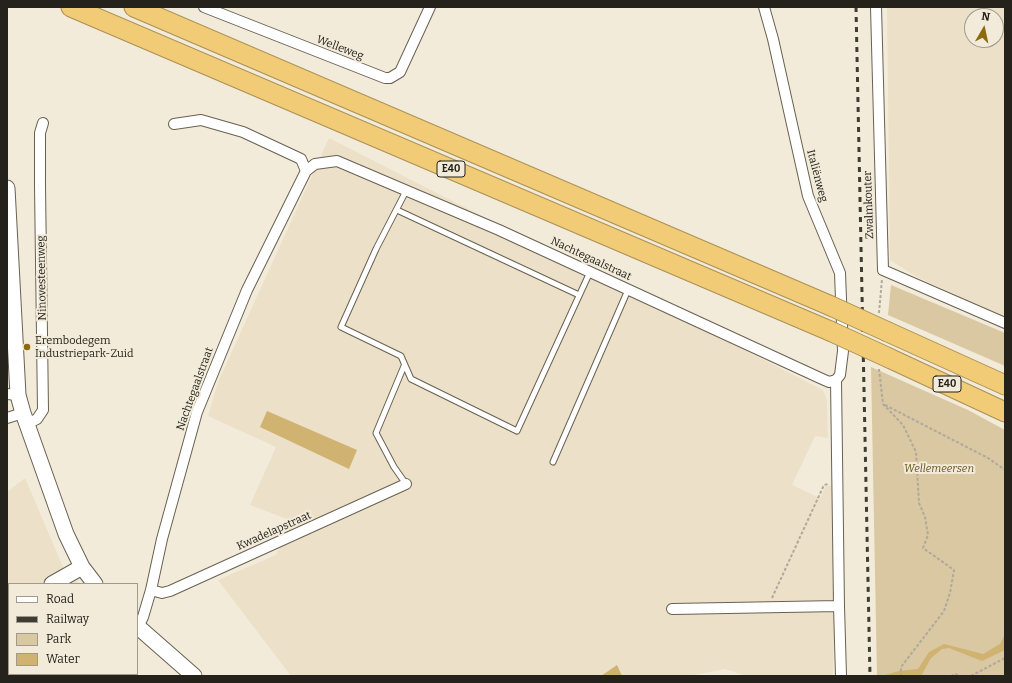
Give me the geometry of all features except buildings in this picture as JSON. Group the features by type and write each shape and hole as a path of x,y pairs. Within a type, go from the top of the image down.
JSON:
{"highway":[{"name":"E40","path":"71,7 830,331 1005,412"},
{"name":"E40","path":"134,7 831,306 1005,385"}],"main road":[{"path":"7,188 13,394 25,418 66,534 82,567 94,583"},
{"path":"54,583 82,567"},
{"path":"138,627 194,676"}],"street":[{"name":"Welleweg","path":"204,7 385,78 390,78 400,72 430,7"},
{"name":"Italiënweg","path":"764,7 773,39 808,196 840,273 843,351 840,375 836,380"},
{"name":"Zwalmkouter","path":"876,7 883,270 1005,323"},
{"path":"174,124 201,120 243,132 301,159 306,171"},
{"name":"Ninovesteenweg","path":"25,418 37,419 43,410 40,186 40,133 43,123"},
{"name":"Nachtegaalstraat","path":"138,624 143,617 151,590 162,539 197,412 247,290 306,171 315,164 337,161 590,272 829,382 836,380"},
{"path":"836,380 841,676"},
{"path":"7,418 25,418"},
{"name":"Kwadelapstraat","path":"151,590 162,593 170,591 406,484"},
{"path":"672,609 839,606"}],"lane":[{"path":"406,190 376,249 341,327 401,356 404,366 411,379 517,431 590,272"},
{"path":"397,210 579,295"},
{"path":"553,462 628,290"},
{"path":"404,366 376,433 394,467 406,484"}],"path":[{"path":"901,676 901,667 944,611 950,593 954,570 922,548 928,535 925,517 919,503 916,452 903,425 883,404 988,458 1005,470"},
{"path":"772,608 772,599 824,485 838,483"},
{"path":"971,676 1005,658"},
{"path":"951,676 956,674 958,676"}],"shaded area":[{"path":"887,7 1005,7 1005,318 917,277 890,260"},
{"path":"329,138 823,390 827,400 828,438 815,436 792,485 820,498 826,486 832,485 834,637 833,676 746,676 725,669 689,676 291,676 218,580 276,555 292,521 250,505 276,447 208,416 218,382"},
{"path":"25,478 63,567 78,583 8,583 8,675 110,675 109,676 7,676 7,492"}],"green space":[{"path":"891,285 1005,333 1005,366 888,315"},
{"name":"Wellemeersen","path":"871,367 968,410 1005,430 1005,676 877,676"}],"water":[{"path":"267,411 357,450 349,469 260,427"},
{"path":"1005,634 1005,650 982,661 949,648 942,649 931,658 921,676 882,676 899,671 918,669 929,652 944,644 983,654 1000,644"},
{"path":"617,665 622,676 601,676"}],"railway":[{"path":"856,7 870,676"}],"place":[{"name":"Erembodegem Industriepark-Zuid","path":"27,347"}]}
